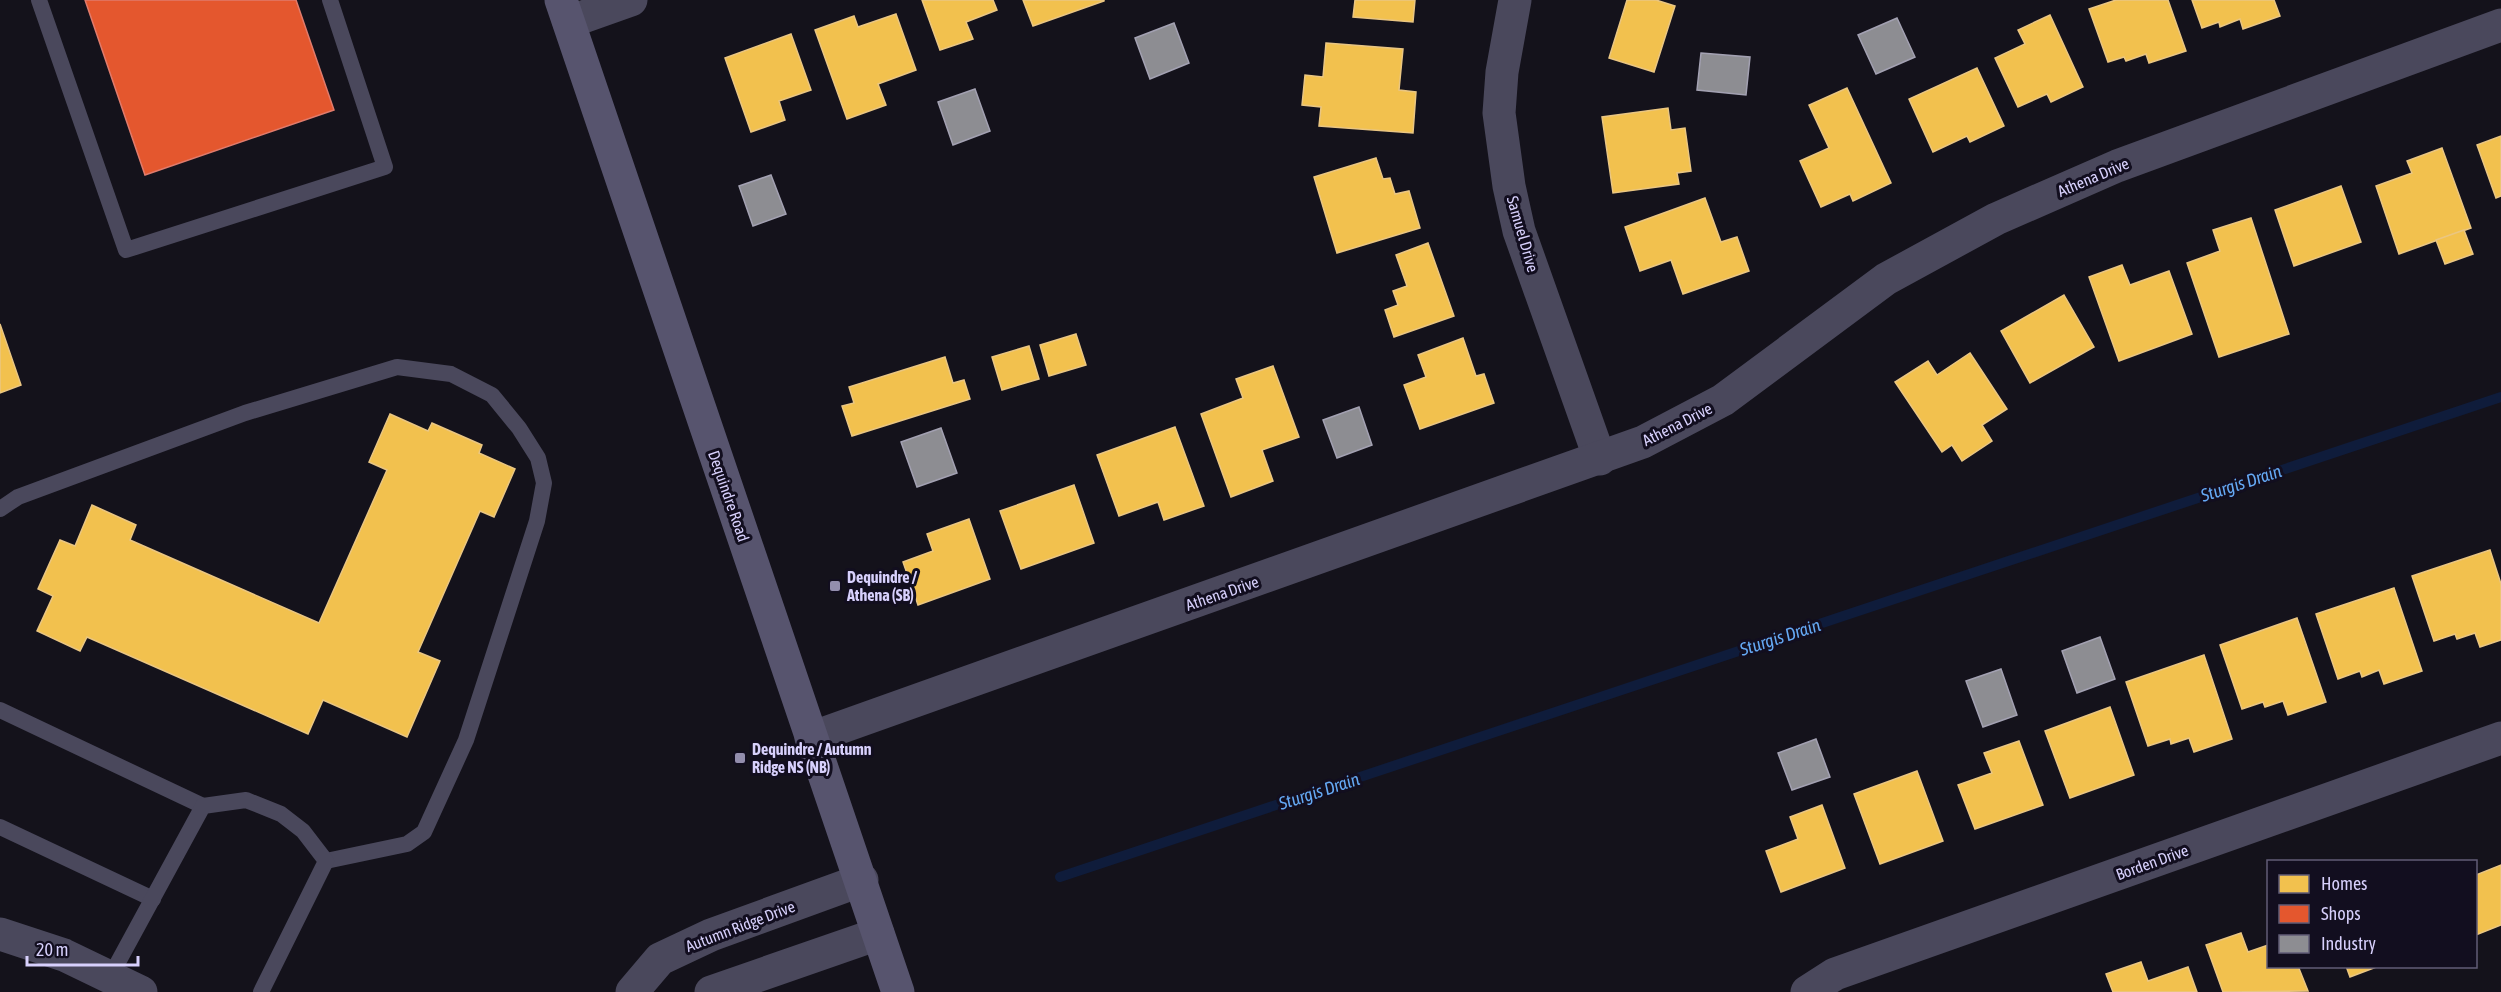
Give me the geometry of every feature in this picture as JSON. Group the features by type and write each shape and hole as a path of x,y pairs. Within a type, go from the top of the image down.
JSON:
{"main road":[{"name":"Dequindre Road","path":"565,11 811,738 862,880 898,992"}],"street":[{"path":"565,11 631,0"},
{"name":"Samuel Drive","path":"1515,0 1502,72 1499,113 1509,186 1519,231 1600,459"},
{"name":"Athena Drive","path":"811,738 1600,459 1677,426 1723,400 1842,309 1886,279 1996,219 2117,166 2501,25"},
{"name":"Borden Drive","path":"1807,992 1835,974 2501,738"},
{"name":"Autumn Ridge Drive","path":"632,992 660,958 711,935 862,880"},
{"path":"0,934 64,955 141,992"},
{"path":"711,992 878,934"}],"lane":[{"path":"39,0 126,250 385,167 330,0"},
{"path":"0,509 18,497 245,413 397,367 451,374 492,395 519,428 538,458 544,483 537,521 466,740 424,832 407,844 326,861"},
{"path":"0,710 203,806 246,800 281,814 303,831 326,861"},
{"path":"110,977 203,806"},
{"path":"0,827 153,899"},
{"path":"261,992 326,861"}],"building: Homes":[{"path":"922,0 993,0 997,10 966,22 973,39 940,50"},
{"path":"1023,0 1104,0 1104,1 1033,26"},
{"path":"1355,0 1415,0 1413,22 1353,17"},
{"path":"1627,0 1656,0 1675,6 1654,72 1609,58"},
{"path":"2116,0 2168,0 2186,51 2149,63 2146,54 2126,61 2124,57 2108,62 2089,9"},
{"path":"2192,0 2274,0 2280,16 2243,29 2240,19 2220,27 2219,22 2202,28"},
{"path":"896,14 916,70 878,84 886,105 847,119 815,30 854,16 858,27"},
{"path":"2050,15 2083,87 2051,102 2047,94 2018,107 1995,58 2025,44 2018,30"},
{"path":"791,34 811,90 779,101 785,120 751,132 725,58"},
{"path":"1326,43 1403,49 1399,90 1416,92 1413,133 1319,126 1321,107 1302,105 1305,75 1323,77"},
{"path":"1977,68 2004,126 1970,142 1967,136 1933,152 1909,99"},
{"path":"1847,88 1891,183 1853,201 1850,194 1821,207 1800,161 1829,148 1809,105"},
{"path":"1668,108 1671,130 1685,128 1691,171 1677,173 1679,184 1613,193 1602,117"},
{"path":"2501,136 2501,196 2496,198 2477,145"},
{"path":"2442,148 2471,228 2399,254 2376,186 2412,173 2407,161"},
{"path":"1376,158 1383,179 1390,178 1395,194 1409,191 1420,228 1337,253 1314,177"},
{"path":"2341,186 2361,242 2294,266 2275,210"},
{"path":"1705,198 1721,242 1737,237 1749,271 1683,294 1671,260 1640,271 1625,227"},
{"path":"2251,218 2289,334 2219,357 2187,263 2220,251 2213,230"},
{"path":"2464,230 2473,254 2445,264 2436,240"},
{"path":"1428,243 1454,316 1394,337 1385,310 1398,305 1393,291 1407,286 1396,255"},
{"path":"2122,265 2130,285 2169,271 2192,334 2119,361 2089,277"},
{"path":"2064,295 2094,347 2030,383 2001,331"},
{"path":"0,324 21,385 0,393"},
{"path":"1076,334 1086,365 1049,376 1040,345"},
{"path":"1463,338 1476,376 1484,374 1494,403 1420,429 1404,385 1426,377 1418,355"},
{"path":"1029,346 1039,379 1002,390 992,357"},
{"path":"1970,353 2007,409 1982,425 1992,441 1962,461 1952,445 1942,452 1895,382 1928,361 1937,375"},
{"path":"945,357 953,383 964,380 970,399 852,436 842,406 854,403 849,387"},
{"path":"1273,366 1299,437 1262,450 1273,481 1231,497 1201,414 1243,398 1236,379"},
{"path":"390,414 428,431 432,423 482,445 479,453 515,469 494,517 480,511 418,652 440,661 407,737 323,700 308,734 87,637 80,651 37,631 53,596 38,589 60,540 75,546 92,505 136,525 130,540 319,623 387,470 369,462"},
{"path":"1175,427 1204,506 1164,520 1158,502 1119,516 1097,455"},
{"path":"1074,485 1094,543 1021,569 1000,511"},
{"path":"969,519 990,579 918,605 903,562 933,551 927,534"},
{"path":"2490,550 2501,584 2501,640 2480,647 2475,633 2457,639 2455,634 2434,641 2412,576"},
{"path":"2394,588 2422,671 2384,684 2379,670 2362,677 2360,671 2338,679 2316,614"},
{"path":"2297,618 2326,702 2288,715 2283,701 2265,707 2263,702 2242,709 2220,645"},
{"path":"2204,655 2232,739 2194,752 2189,738 2171,744 2170,739 2148,746 2126,682"},
{"path":"2110,707 2134,775 2070,798 2045,731"},
{"path":"2019,741 2043,805 1975,829 1958,785 1992,773 1984,753"},
{"path":"1917,771 1943,841 1880,864 1854,794"},
{"path":"1822,805 1845,868 1781,892 1766,851 1798,839 1790,817"},
{"path":"2501,865 2501,925 2477,935 2477,875"},
{"path":"2241,933 2248,952 2267,945 2267,968 2299,968 2308,991 2223,992 2206,945"},
{"path":"2141,962 2148,981 2188,967 2197,992 2113,992 2106,974"},
{"path":"2347,968 2374,968 2350,977"}],"building: Shops":[{"path":"85,0 296,0 334,110 145,175"}],"building: Industry":[{"path":"1897,18 1915,57 1876,74 1858,35"},
{"path":"1174,23 1189,63 1150,79 1135,38"},
{"path":"1701,53 1750,57 1746,95 1697,90"},
{"path":"975,89 990,131 953,145 938,102"},
{"path":"771,175 786,214 753,226 739,186"},
{"path":"1359,407 1372,445 1337,458 1323,420"},
{"path":"941,428 957,473 917,487 901,442"},
{"path":"2100,637 2115,679 2077,693 2062,651"},
{"path":"2001,669 2017,715 1983,727 1966,681"},
{"path":"1816,739 1830,777 1792,790 1778,753"}],"waterway":[{"name":"Sturgis Drain","path":"1060,877 2501,397"}],"place":[{"name":"Dequindre / Athena (SB)","path":"835,586"},
{"name":"Dequindre / Autumn Ridge NS (NB)","path":"740,758"}]}
